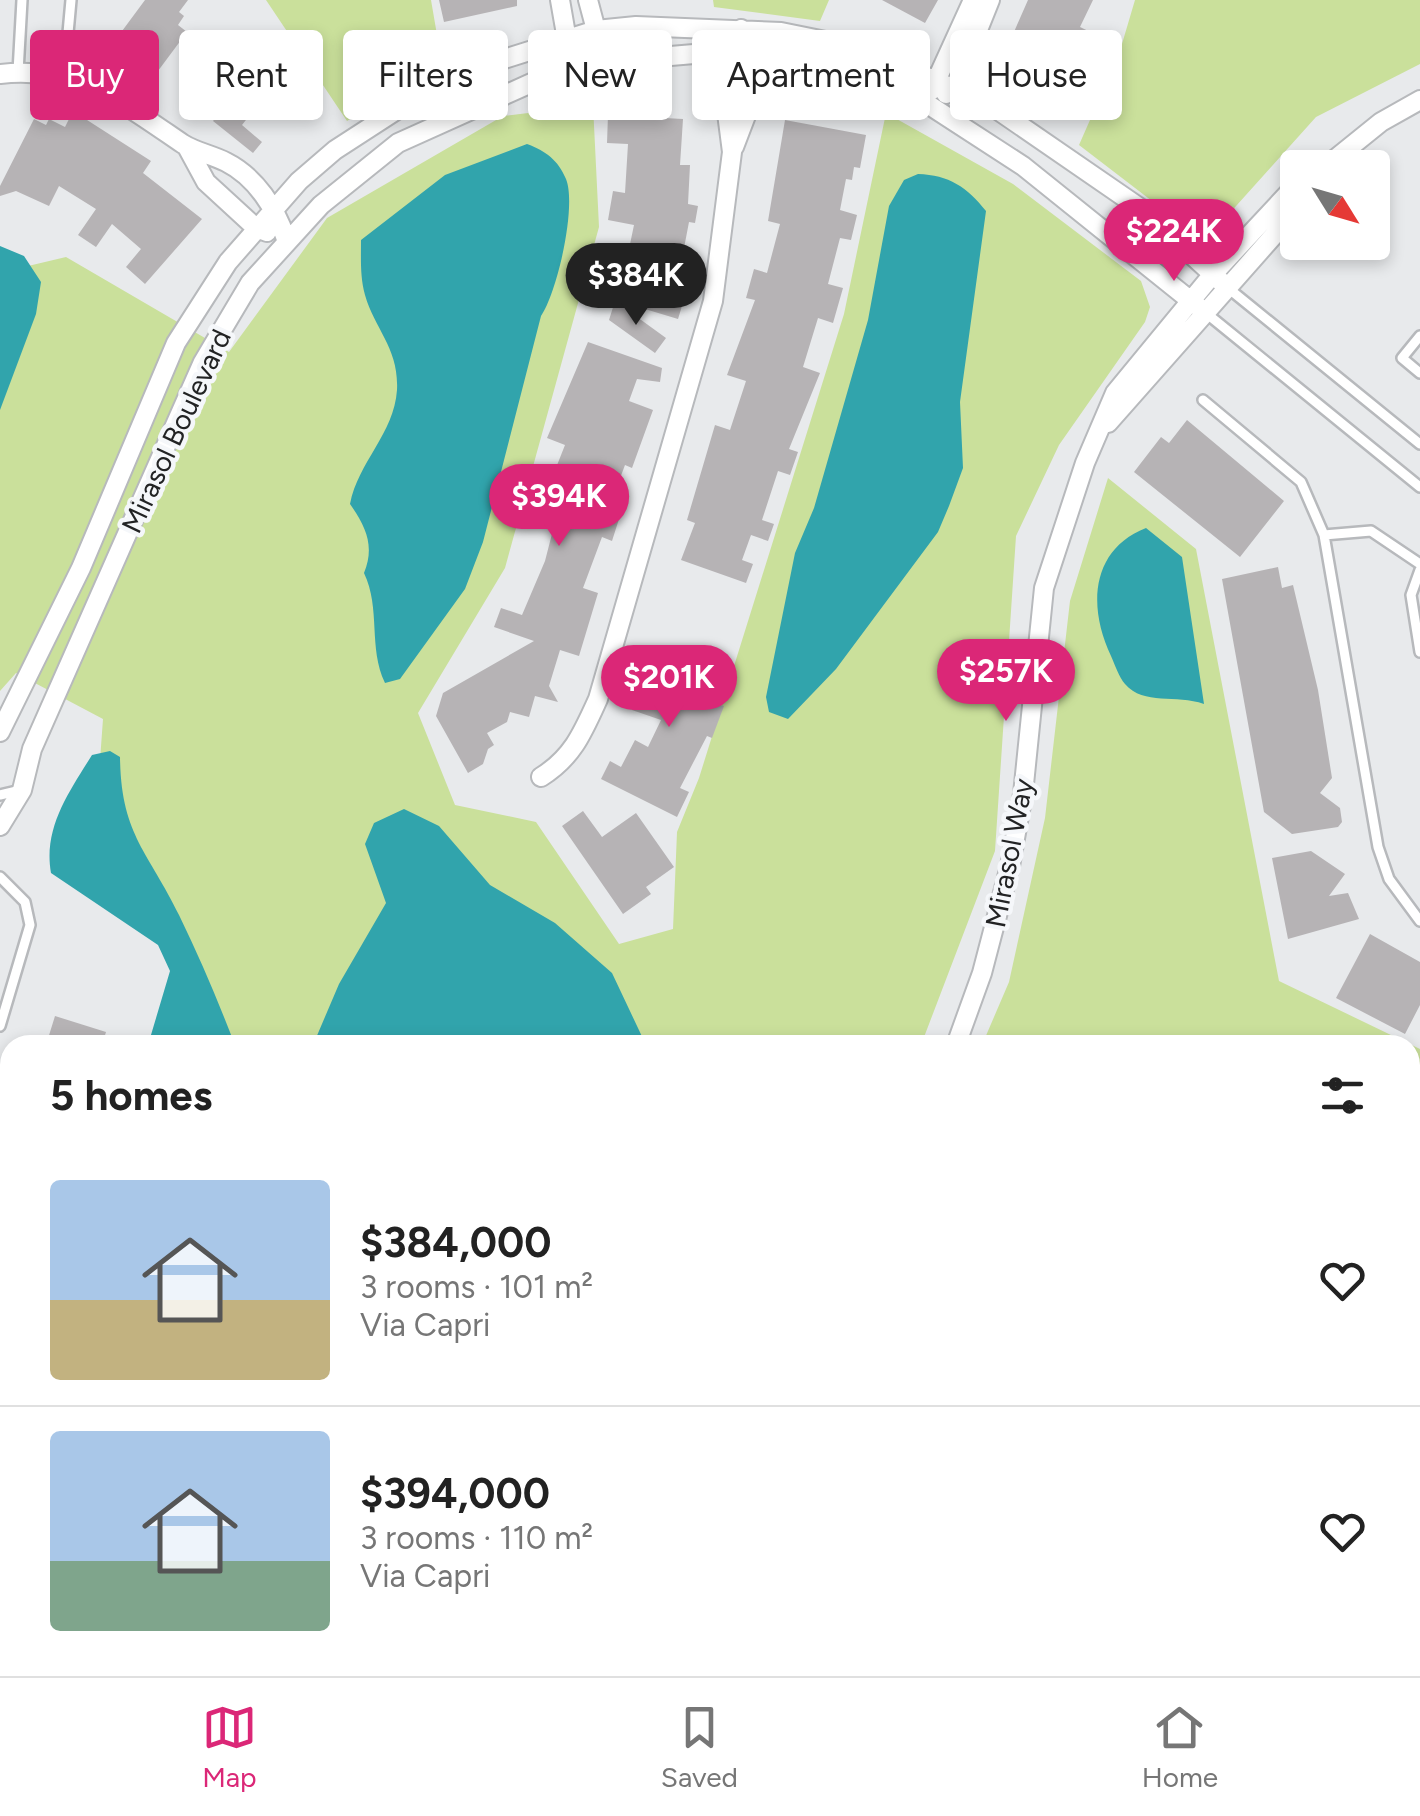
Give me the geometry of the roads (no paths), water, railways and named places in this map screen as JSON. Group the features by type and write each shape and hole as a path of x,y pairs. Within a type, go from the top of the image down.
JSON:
{"street":[{"path":"560,0 566,30"},
{"path":"588,0 596,30"},
{"path":"930,100 934,82 973,0"},
{"path":"978,30 990,0"},
{"name":"Mirasol Boulevard","path":"596,30 661,25 741,29 830,40 950,88"},
{"name":"Mirasol Boulevard","path":"0,732 80,568 176,343 216,278 275,207 336,150 426,91 482,66 528,52"},
{"name":"Mirasol Boulevard","path":"0,826 22,790 32,749 203,362 250,282 286,239 356,173 398,143 528,85"},
{"path":"1347,150 1382,122 1420,100"},
{"name":"Mirasol Boulevard","path":"930,106 1022,166 1206,314"},
{"path":"150,120 187,146 230,164 275,207 286,239"},
{"path":"728,120 732,152"},
{"path":"541,776 561,765 575,748 598,699 714,301 732,152 744,120"},
{"name":"Mirasol Boulevard","path":"1012,120 1140,208 1228,288"},
{"path":"187,146 206,182 256,228 286,239"},
{"name":"Mirasol Way","path":"960,1035 982,973 1010,866 1023,794 1044,588 1068,510 1115,393 1213,274 1280,202"},
{"name":"Mirasol Way","path":"1104,427 1280,229"}],"lane":[{"path":"9,73 22,0"},
{"path":"68,30 71,0"},
{"path":"1228,288 1420,444"},
{"path":"1206,314 1420,487"},
{"path":"1420,336 1402,358 1420,372"},
{"path":"1203,400 1301,482 1324,535 1378,847 1389,879 1420,921"},
{"path":"1324,535 1370,531 1420,567 1411,595 1420,652"},
{"path":"0,795 22,790"},
{"path":"0,877 25,902 30,926 0,1026"}],"water":[{"path":"527,144 551,157 566,179 569,209 559,270 541,316 483,542 465,589 400,679 385,683 364,573 369,554 367,537 350,504 360,475 390,420 397,375 365,295 361,240 445,175"},
{"path":"918,174 957,184 986,211 960,402 963,468 938,532 836,669 788,719 769,712 766,697 795,553 814,508 868,320 889,206 904,180"},
{"path":"0,246 24,256 41,282 36,314 0,410"},
{"path":"1146,528 1182,557 1204,704 1133,691 1121,678 1104,638 1097,600 1104,566 1127,538"},
{"path":"110,751 120,757 125,806 131,824 187,931 231,1035 151,1035 170,971 158,945 51,873 54,826 92,755"},
{"path":"404,809 439,826 490,885 555,923 612,973 641,1035 317,1035 339,984 386,903 365,844 374,823"}]}
